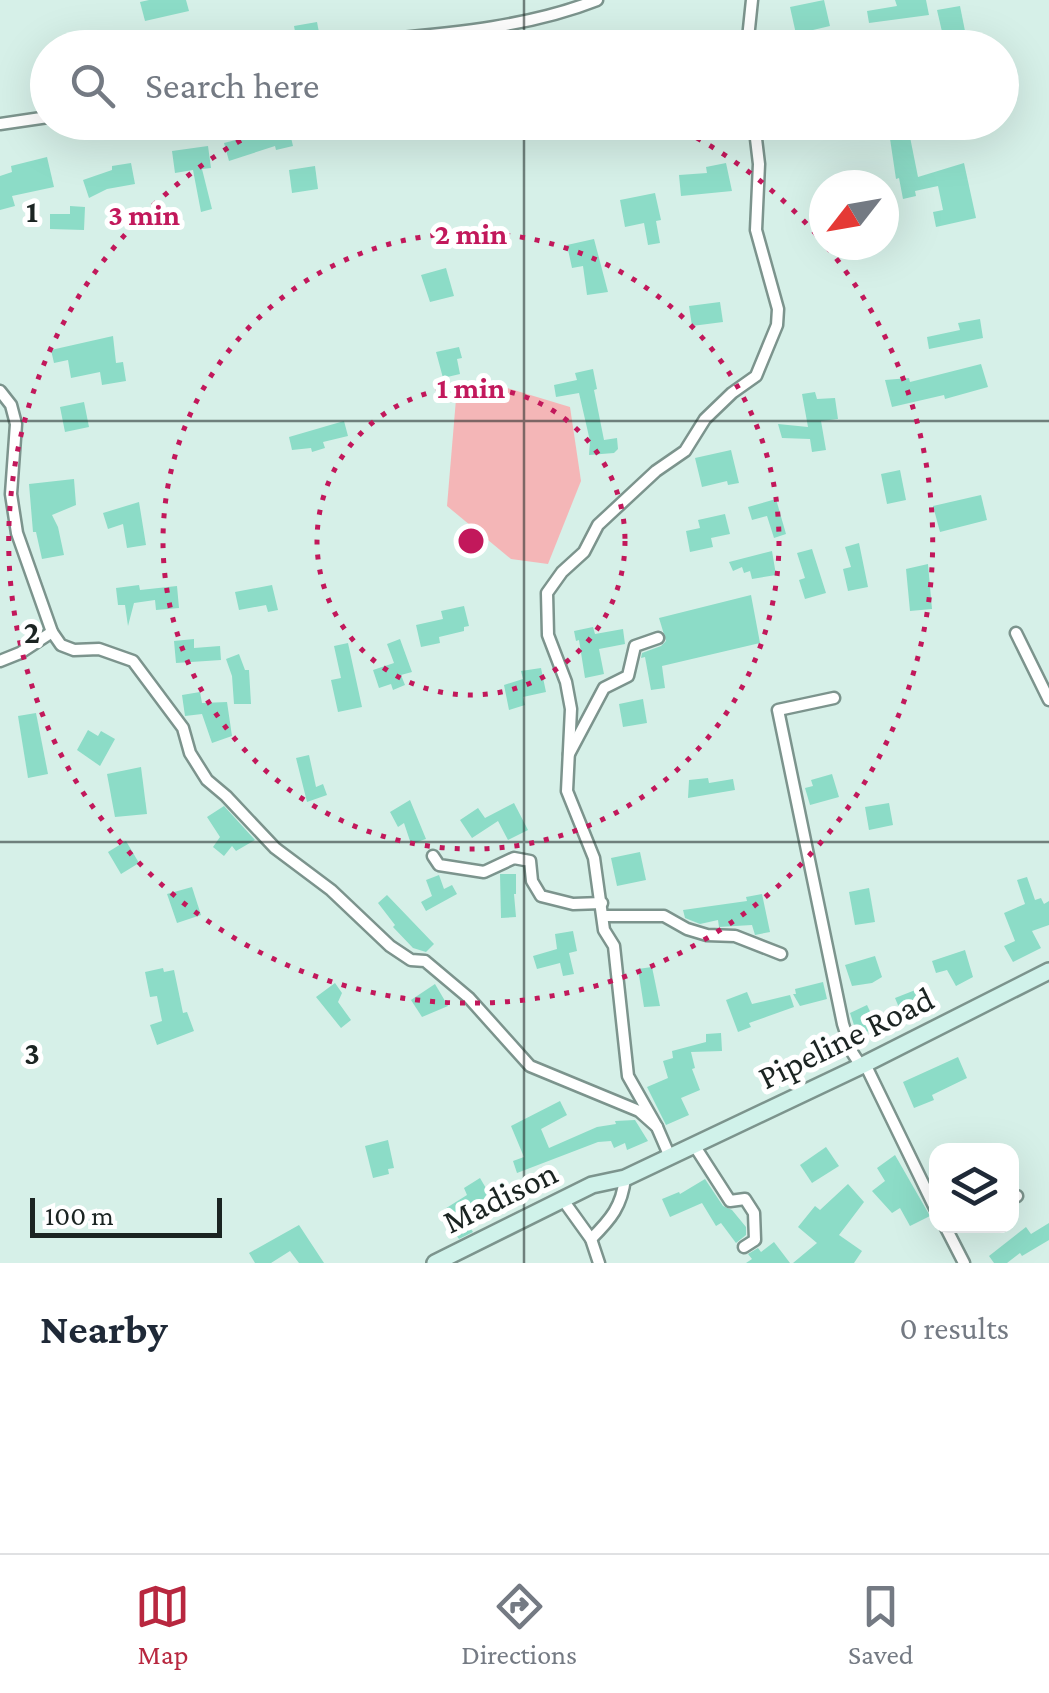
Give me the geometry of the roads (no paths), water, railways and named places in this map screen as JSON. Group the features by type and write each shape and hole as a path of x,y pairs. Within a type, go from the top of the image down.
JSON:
{"street":[{"path":"473,30 567,12 596,0"},
{"path":"749,30 752,0"},
{"path":"0,124 30,119"},
{"path":"670,1156 628,1076 622,1038 621,982 614,946 604,930 594,858 567,791 571,709 566,682 548,635 547,594 562,572 584,552 598,525 656,471 685,452 706,419 756,376 777,325 778,309 756,230 756,140"},
{"path":"0,391 11,405 16,424 10,494 17,533 52,632 61,645 74,650 99,649 133,662 183,728 190,753 206,780 275,848 331,890 390,946 411,960 425,961 468,998 530,1066 639,1110 657,1127"},
{"path":"0,661 52,632"},
{"path":"1016,633 1049,700"},
{"path":"569,755 604,688 628,676 632,650 658,638"},
{"path":"834,698 778,710 843,1024 852,1052 929,1184"},
{"path":"433,856 439,864 484,872 514,858 530,861 532,882 541,896 574,904 602,903"},
{"path":"603,916 664,916 686,929 735,936 780,954"},
{"name":"Pipeline Road","path":"626,1178 1049,971"},
{"path":"694,1145 730,1201 744,1199 754,1213 755,1240 744,1247"},
{"path":"591,1239 615,1216 626,1178"},
{"name":"Madison","path":"435,1263 592,1185 626,1178"},
{"path":"563,1200 591,1239 599,1263"},
{"path":"949,1233 964,1263"}]}
